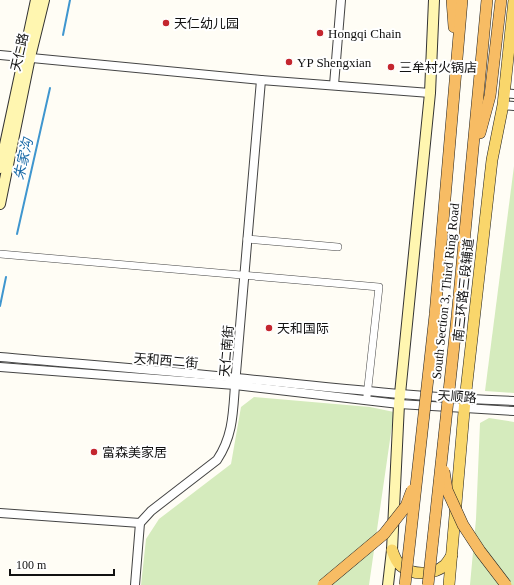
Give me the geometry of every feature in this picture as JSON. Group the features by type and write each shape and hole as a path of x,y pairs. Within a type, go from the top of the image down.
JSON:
{"highway":[{"path":"452,0 456,62"},
{"name":"South Section 3, Third Ring Road","path":"405,585 435,315 462,0"},
{"name":"South Section 3, Third Ring Road","path":"428,585 457,317 487,0"},
{"path":"472,161 490,96 501,0"},
{"path":"442,459 447,490 464,525 480,551 506,585"},
{"path":"323,585 384,534 406,506 417,477"}],"main road":[{"name":"天仁路","path":"0,204 36,0"},
{"name":"天仁路","path":"0,168 27,57 44,0"},
{"path":"388,585 392,550 400,399 430,93 434,0"},
{"name":"南三环路三段辅道","path":"448,585 465,404 492,160 508,106 514,0"},
{"path":"392,550 401,567 411,572 421,573 435,572 445,565 452,555"}],"street":[{"path":"334,85 341,0"},
{"path":"0,55 260,80 430,93"},
{"name":"天仁南街","path":"140,522 151,511 217,460 224,449 229,436 233,416 260,80"},
{"path":"247,239 338,248"},
{"path":"0,254 379,287 367,395"},
{"name":"天和西二街","path":"0,357 400,399"},
{"name":"天和西二街","path":"0,367 235,381"},
{"name":"天顺路","path":"400,399 465,404 514,411"},
{"name":"天顺路","path":"465,404 514,402"},
{"path":"0,513 140,522 135,585"}],"green space":[{"path":"514,166 514,393 485,391"},
{"path":"254,397 370,407 394,412 369,585 141,585 146,539 159,519 231,464 241,407"},
{"path":"489,418 514,422 514,585 470,585 476,519 480,423"}],"waterway":[{"name":"朱家沟","path":"63,35 70,0"},
{"name":"朱家沟","path":"17,234 50,88"},
{"name":"朱家沟","path":"0,306 6,277"}],"place":[{"name":"天仁幼儿园","path":"166,23"},
{"name":"Hongqi Chain","path":"320,33"},
{"name":"YP Shengxian","path":"289,62"},
{"name":"三牟村火锅店","path":"391,67"},
{"name":"天和国际","path":"269,328"},
{"name":"富森美家居","path":"94,452"}]}
